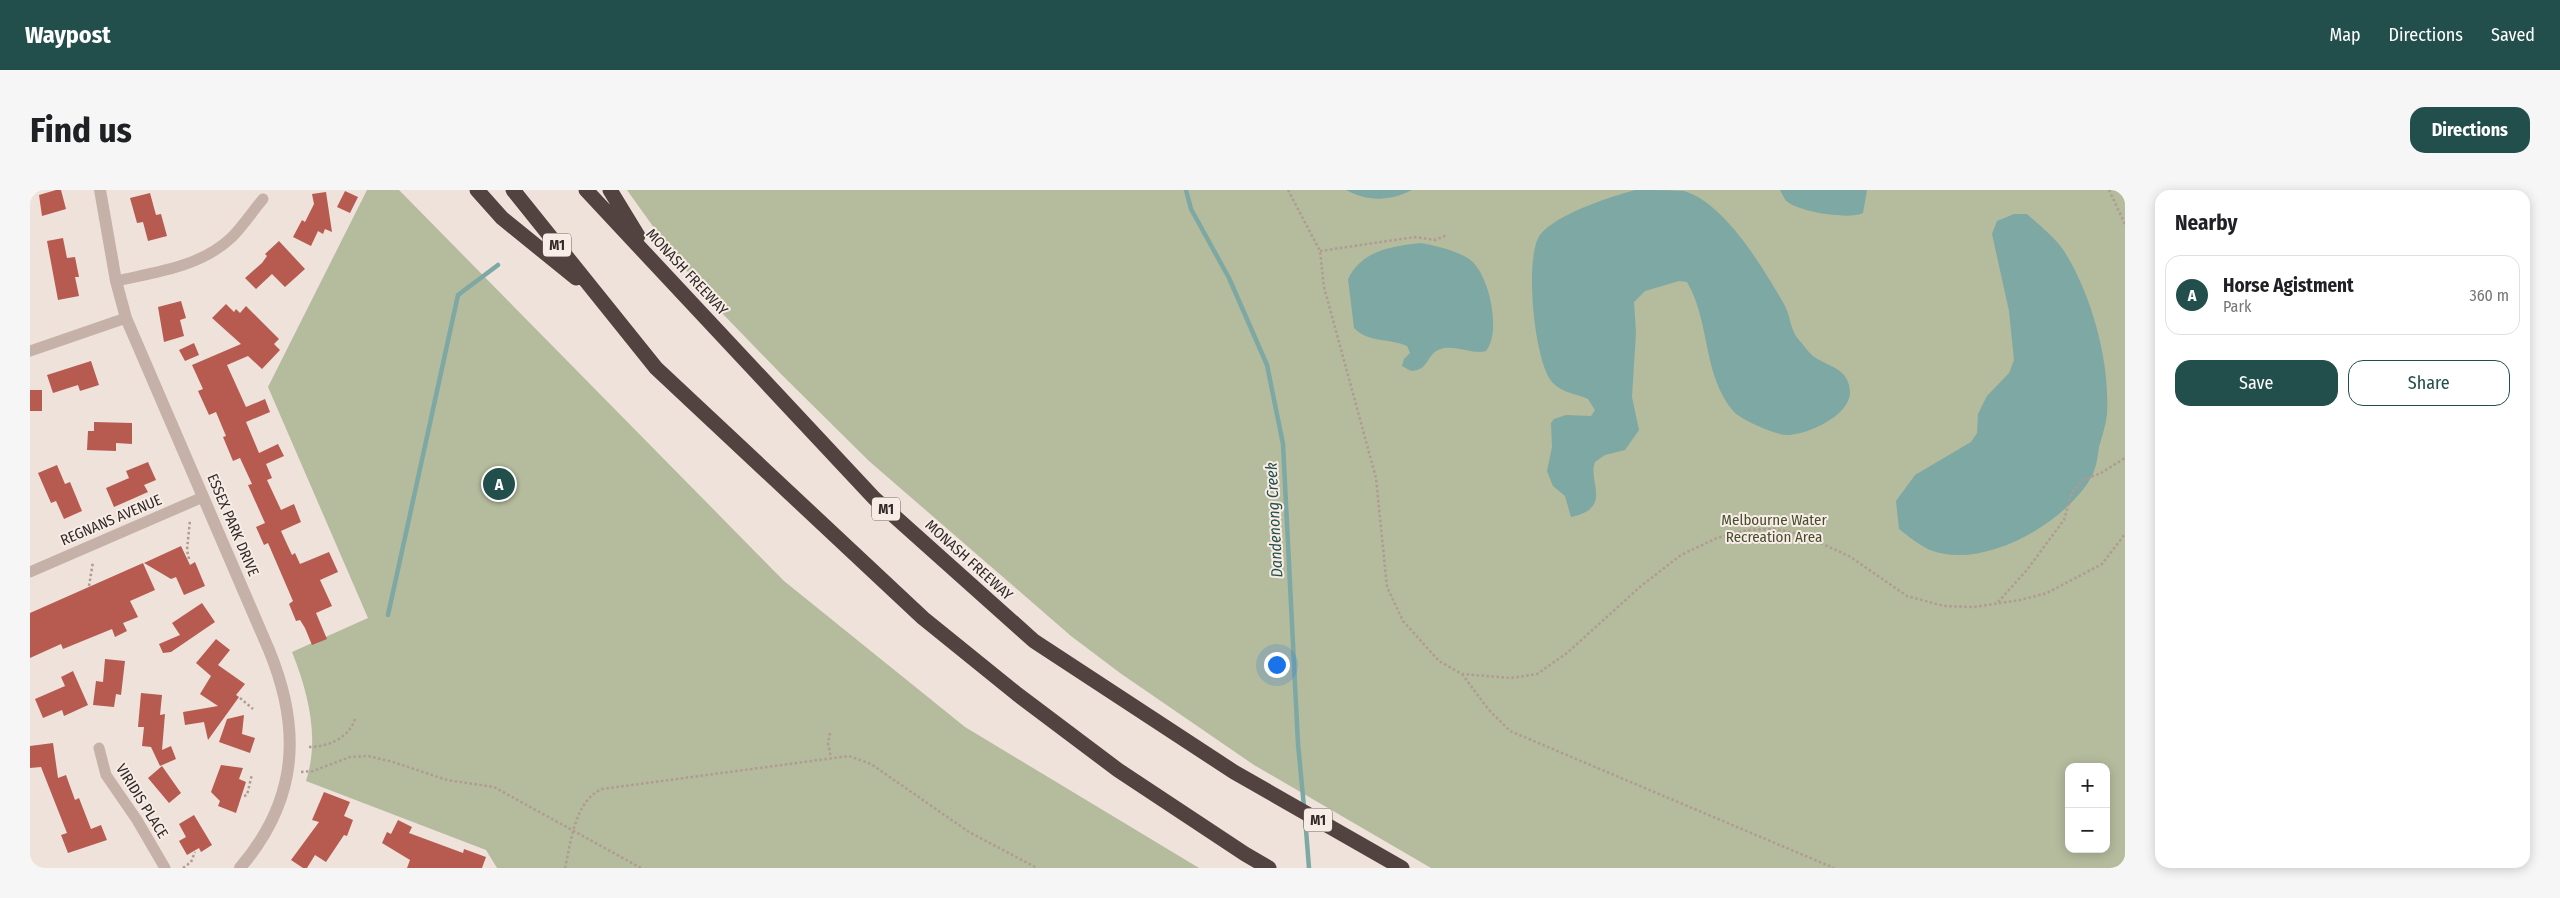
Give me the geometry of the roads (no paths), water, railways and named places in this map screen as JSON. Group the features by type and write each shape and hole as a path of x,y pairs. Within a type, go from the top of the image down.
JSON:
{"highway":[{"path":"476,190 502,218 602,299"},
{"name":"M1","path":"513,190 656,368 923,618 1017,694 1118,770 1269,868"},
{"name":"MONASH FREEWAY","path":"586,190 874,498 1034,641 1234,772 1402,868"},
{"path":"610,190 655,263"}],"street":[{"name":"ESSEX PARK DRIVE","path":"100,190 116,281 126,318 280,676 290,720 288,771 281,796 268,828 240,868"},
{"path":"116,281 185,264 211,252 232,237 263,199"},
{"path":"30,351 126,318"},
{"name":"REGNANS AVENUE","path":"30,572 203,497"},
{"name":"VIRIDIS PLACE","path":"99,748 106,775 137,820 165,868"}],"water":[{"path":"1346,190 1412,190 1404,194 1379,199 1362,197"},
{"path":"1635,190 1684,191 1699,198 1714,209 1742,238 1765,273 1786,308 1793,331 1798,339 1813,356 1842,373 1849,385 1850,393 1843,409 1835,416 1816,427 1797,434 1784,435 1752,423 1734,412 1717,382 1711,365 1700,314 1687,282 1679,281 1645,291 1634,302 1636,332 1632,397 1639,430 1625,450 1605,455 1595,462 1593,469 1595,501 1592,507 1584,513 1571,517 1565,496 1553,486 1547,471 1552,447 1551,423 1554,419 1566,415 1591,416 1595,410 1588,399 1564,391 1556,386 1546,371 1540,353 1533,309 1532,286 1535,247 1540,235 1548,227 1570,213"},
{"path":"1780,190 1867,190 1863,213 1847,216 1826,214 1796,206 1786,200"},
{"path":"2014,214 2027,214 2047,231 2064,251 2083,288 2091,308 2102,351 2107,394 2106,422 2092,476 2080,494 2063,510 2043,526 1998,548 1974,554 1951,555 1930,550 1899,529 1896,501 1915,475 1971,442 1977,433 1978,414 1987,396 2009,373 2014,360 2009,311 1992,234 1997,221"},
{"path":"1421,243 1458,253 1469,259 1476,266 1482,276 1491,303 1493,330 1491,342 1486,351 1474,352 1456,348 1444,348 1434,353 1421,368 1411,371 1402,366 1404,359 1410,353 1407,346 1366,336 1354,328 1348,279 1361,262 1379,251"}],"waterway":[{"name":"Dandenong Creek","path":"1186,190 1191,209 1229,278 1267,365 1283,444 1298,744 1304,807"},
{"path":"388,615 458,295 498,265"},
{"name":"Dandenong Creek","path":"1305,817 1309,868"}],"place":[{"name":"Horse Agistment","path":"499,484"}],"park label":[{"name":"Melbourne Water Recreation Area","path":"1774,528"}]}
